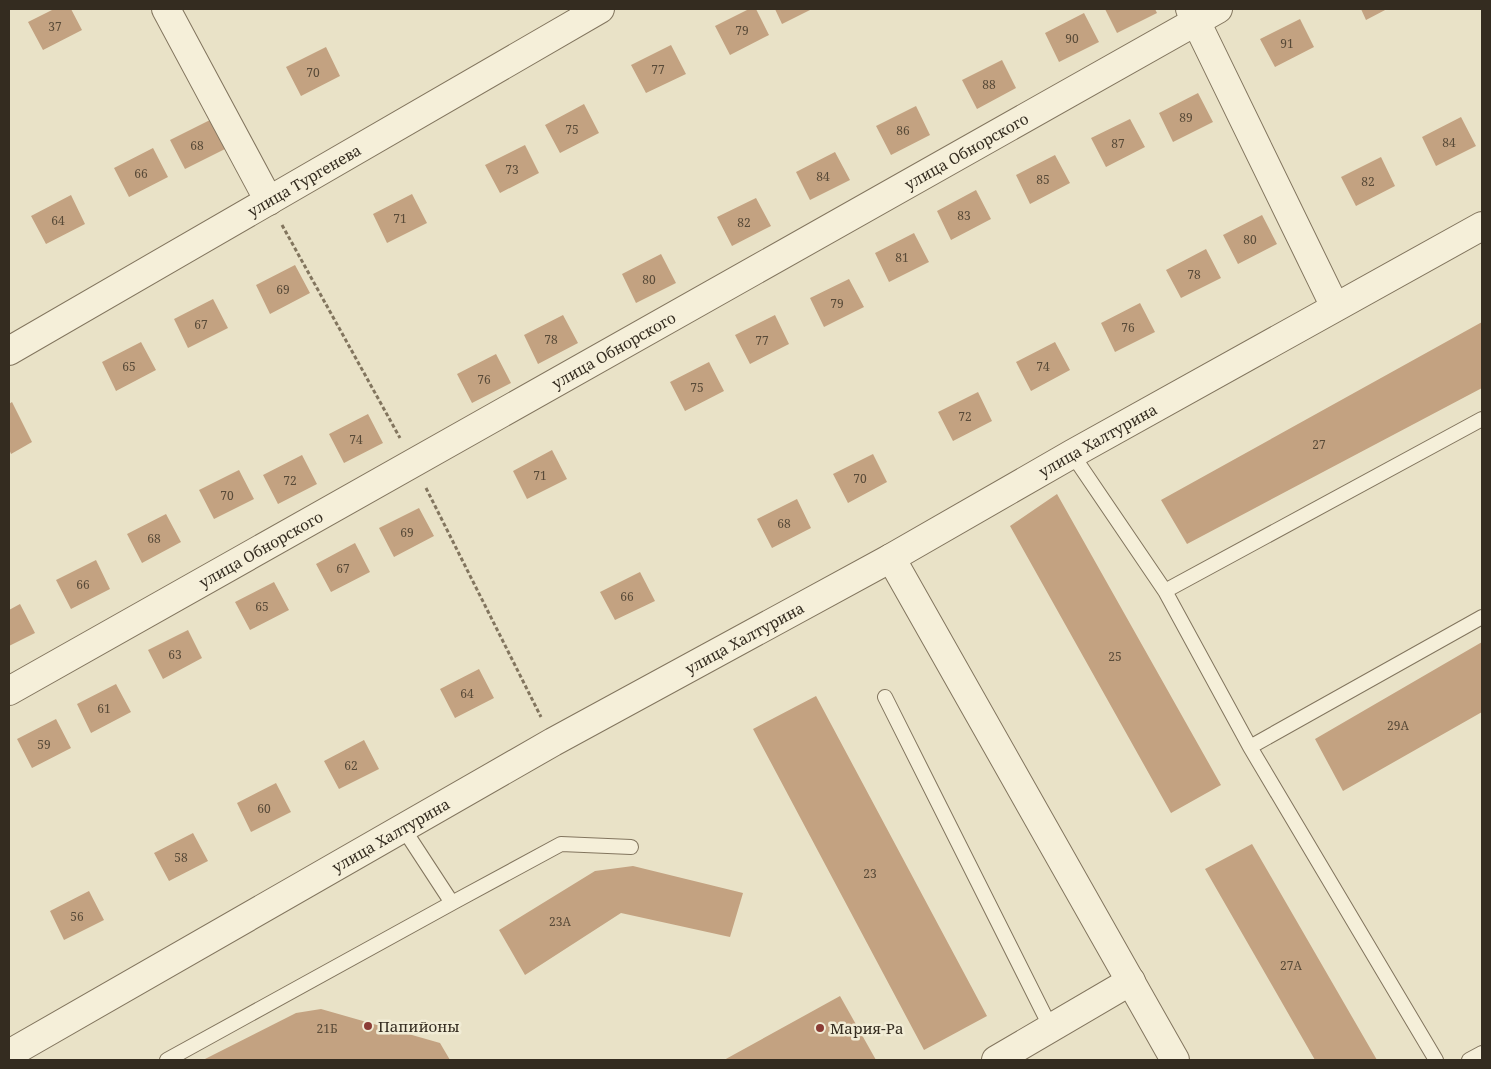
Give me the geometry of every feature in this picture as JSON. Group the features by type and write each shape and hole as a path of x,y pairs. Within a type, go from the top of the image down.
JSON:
{"street":[{"path":"166,9 269,201"},
{"name":"улица Тургенева","path":"9,351 600,9"},
{"path":"1202,13 1334,308"},
{"name":"улица Обнорского","path":"9,690 1202,13"},
{"name":"улица Халтурина","path":"11,1056 553,742 891,558 1072,454 1482,226"},
{"path":"891,558 1175,1060"},
{"path":"996,1060 1131,981"}],"lane":[{"path":"1164,591 1482,419"},
{"path":"1072,454 1164,591 1250,747 1436,1060"},
{"path":"1250,747 1482,617"},
{"path":"885,697 1051,1028"},
{"path":"403,828 452,903"},
{"path":"167,1060 561,844 631,847"},
{"path":"1469,1060 1482,1053"}],"building":[{"path":"54,9 71,9 82,30 43,50 28,22"},
{"path":"749,9 756,9 769,35 730,55 715,26"},
{"path":"775,9 812,9 782,24"},
{"path":"1105,9 1155,9 1157,13 1117,33"},
{"path":"1361,9 1387,9 1366,20"},
{"path":"1084,13 1099,42 1059,62 1045,33"},
{"path":"1300,19 1314,47 1275,67 1260,39"},
{"path":"671,45 686,74 646,93 631,65"},
{"path":"326,47 340,76 301,96 286,67"},
{"path":"1002,60 1016,88 977,109 962,80"},
{"path":"1198,93 1213,122 1173,142 1159,113"},
{"path":"584,104 599,133 560,153 545,125"},
{"path":"916,106 930,135 891,155 876,126"},
{"path":"1461,117 1476,146 1436,166 1422,137"},
{"path":"1130,119 1145,147 1106,167 1091,138"},
{"path":"210,120 225,149 185,169 170,140"},
{"path":"525,145 539,173 500,193 485,165"},
{"path":"153,148 168,177 129,197 114,168"},
{"path":"835,152 850,180 810,200 796,172"},
{"path":"1055,155 1070,183 1030,204 1016,175"},
{"path":"1381,157 1395,186 1356,206 1341,177"},
{"path":"976,190 991,219 951,240 937,211"},
{"path":"412,194 427,223 387,243 373,214"},
{"path":"71,195 85,224 46,244 31,216"},
{"path":"756,198 771,226 732,246 717,217"},
{"path":"1262,215 1277,244 1238,264 1223,235"},
{"path":"914,233 929,262 889,282 875,253"},
{"path":"1206,249 1221,278 1181,298 1166,270"},
{"path":"661,254 676,283 636,303 622,274"},
{"path":"295,265 310,293 270,314 256,285"},
{"path":"849,279 864,307 824,327 810,298"},
{"path":"213,299 228,328 188,348 174,319"},
{"path":"1140,303 1155,332 1115,352 1101,323"},
{"path":"563,315 578,343 538,364 524,335"},
{"path":"775,315 789,344 750,364 735,335"},
{"path":"1482,322 1482,388 1187,544 1161,500"},
{"path":"141,342 156,370 116,391 102,362"},
{"path":"1055,342 1070,370 1031,391 1016,362"},
{"path":"496,354 511,383 472,403 457,374"},
{"path":"709,362 724,391 685,411 670,382"},
{"path":"978,392 992,421 953,441 938,412"},
{"path":"12,402 32,442 11,454 9,449 9,404"},
{"path":"368,414 383,443 344,463 329,434"},
{"path":"552,450 567,479 527,499 513,471"},
{"path":"873,454 887,482 848,503 833,474"},
{"path":"302,455 317,484 278,504 263,475"},
{"path":"239,470 254,499 214,519 199,490"},
{"path":"1057,494 1221,785 1171,813 1010,526"},
{"path":"797,499 811,528 772,548 757,519"},
{"path":"419,508 434,536 394,557 379,528"},
{"path":"166,514 181,542 142,563 127,534"},
{"path":"355,543 370,572 331,592 316,564"},
{"path":"96,560 110,589 71,609 56,580"},
{"path":"640,572 655,601 615,620 600,592"},
{"path":"274,582 289,610 250,630 235,602"},
{"path":"20,604 35,633 9,646 9,610"},
{"path":"188,630 202,658 163,679 148,650"},
{"path":"1482,642 1482,712 1343,791 1315,739"},
{"path":"479,669 494,698 455,718 440,689"},
{"path":"116,684 131,712 91,733 77,704"},
{"path":"816,696 987,1016 924,1050 753,729"},
{"path":"56,719 71,748 32,768 17,739"},
{"path":"364,740 379,769 339,789 324,761"},
{"path":"276,783 291,812 251,832 237,803"},
{"path":"193,833 208,861 169,881 154,853"},
{"path":"1252,844 1377,1060 1315,1060 1205,869"},
{"path":"633,866 743,893 730,937 621,913 525,975 499,930 595,871"},
{"path":"89,891 104,920 64,940 50,911"},
{"name":"Мария-Ра","path":"840,996 876,1060 724,1060"},
{"path":"321,1009 440,1043 450,1060 203,1060 296,1013"}],"place":[{"name":"Папийоны","path":"368,1026"},
{"name":"Мария-Ра","path":"820,1028"}]}
